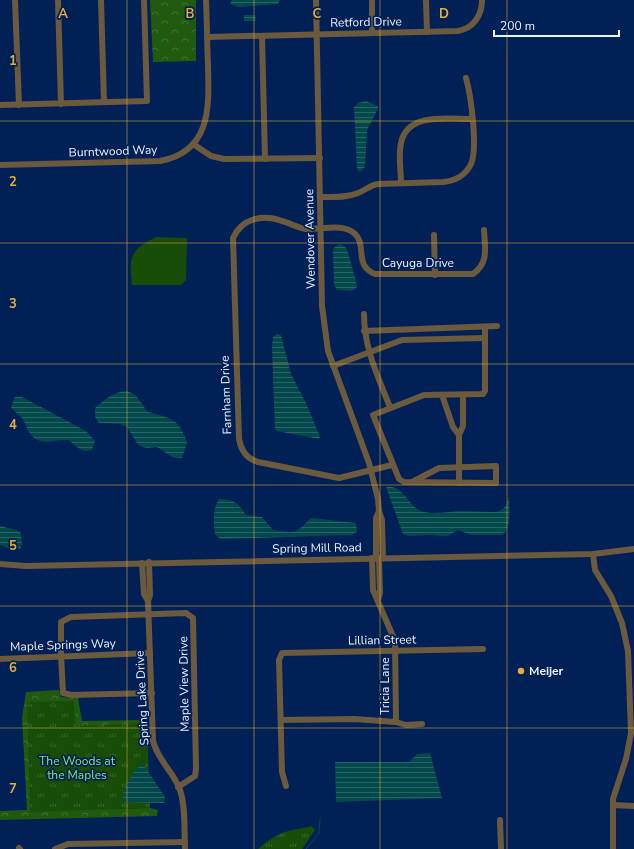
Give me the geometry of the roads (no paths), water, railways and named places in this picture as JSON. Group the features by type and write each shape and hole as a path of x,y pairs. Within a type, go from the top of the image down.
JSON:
{"street":[{"path":"16,0 19,105"},
{"path":"58,0 61,104"},
{"path":"101,0 104,102"},
{"path":"0,106 147,101 144,0"},
{"name":"Burntwood Way","path":"0,165 160,161 179,155 193,144 202,132 208,112 206,0"},
{"name":"Wendover Avenue","path":"316,0 322,306 325,335 333,366 371,470 379,511 376,518 377,558"},
{"path":"372,0 372,33"},
{"path":"426,0 427,32"},
{"name":"Retford Drive","path":"207,37 455,32 468,28 480,16 482,0"},
{"path":"262,36 265,159"},
{"path":"320,197 347,196 359,193 371,185 453,181 464,173 471,163 473,156 472,97 466,78"},
{"path":"401,183 401,142 409,128 422,120 472,119"},
{"path":"193,144 203,152 220,159 320,158"},
{"name":"Cayuga Drive","path":"238,228 247,221 261,218 281,220 306,229 345,228 355,233 361,245 361,258 363,266 369,272 375,274 473,274 483,266 485,258 484,230"},
{"name":"Farnham Drive","path":"238,228 233,238 232,252 238,423 239,439 242,449 248,458 253,460 339,478 371,470"},
{"path":"434,235 434,274"},
{"path":"364,314 364,331 369,352 390,407"},
{"path":"412,482 439,468 496,466 496,483 404,482 399,479 392,465 373,415 390,407 424,395 483,394 486,391 484,326"},
{"path":"364,331 497,326"},
{"path":"333,366 402,340 485,338"},
{"path":"442,395 453,427 459,435"},
{"path":"459,483 459,435 463,426 463,395"},
{"path":"371,470 392,465"},
{"name":"Spring Mill Road","path":"0,564 26,566 149,562 593,554 634,549"},
{"path":"593,554 595,570 611,596 622,623 628,651 631,733 626,759 615,789 613,805 613,849"},
{"name":"Tricia Lane","path":"377,558 380,593 378,600 395,640 396,722"},
{"name":"Spring Lake Drive","path":"149,562 148,615 155,750 178,787 184,814 185,849"},
{"path":"142,563 144,594 148,601"},
{"name":"Maple View Drive","path":"148,615 186,613 190,615 194,622 196,769 195,776 178,787"},
{"path":"148,615 66,618 60,625 61,656 63,692 66,695 152,693"},
{"name":"Lillian Street","path":"280,720 281,654 483,649"},
{"name":"Maple Springs Way","path":"0,659 150,653"},
{"path":"286,786 282,772 280,720 354,719 396,722 406,725 422,724"},
{"path":"613,805 634,806"},
{"path":"500,820 501,849"},
{"path":"55,849 68,844 121,846 185,842"}],"waterway":[{"path":"306,849 319,833 320,818"}],"place":[{"name":"Meijer","path":"521,671"}],"park label":[{"name":"The Woods at the Maples","path":"77,768"}]}
